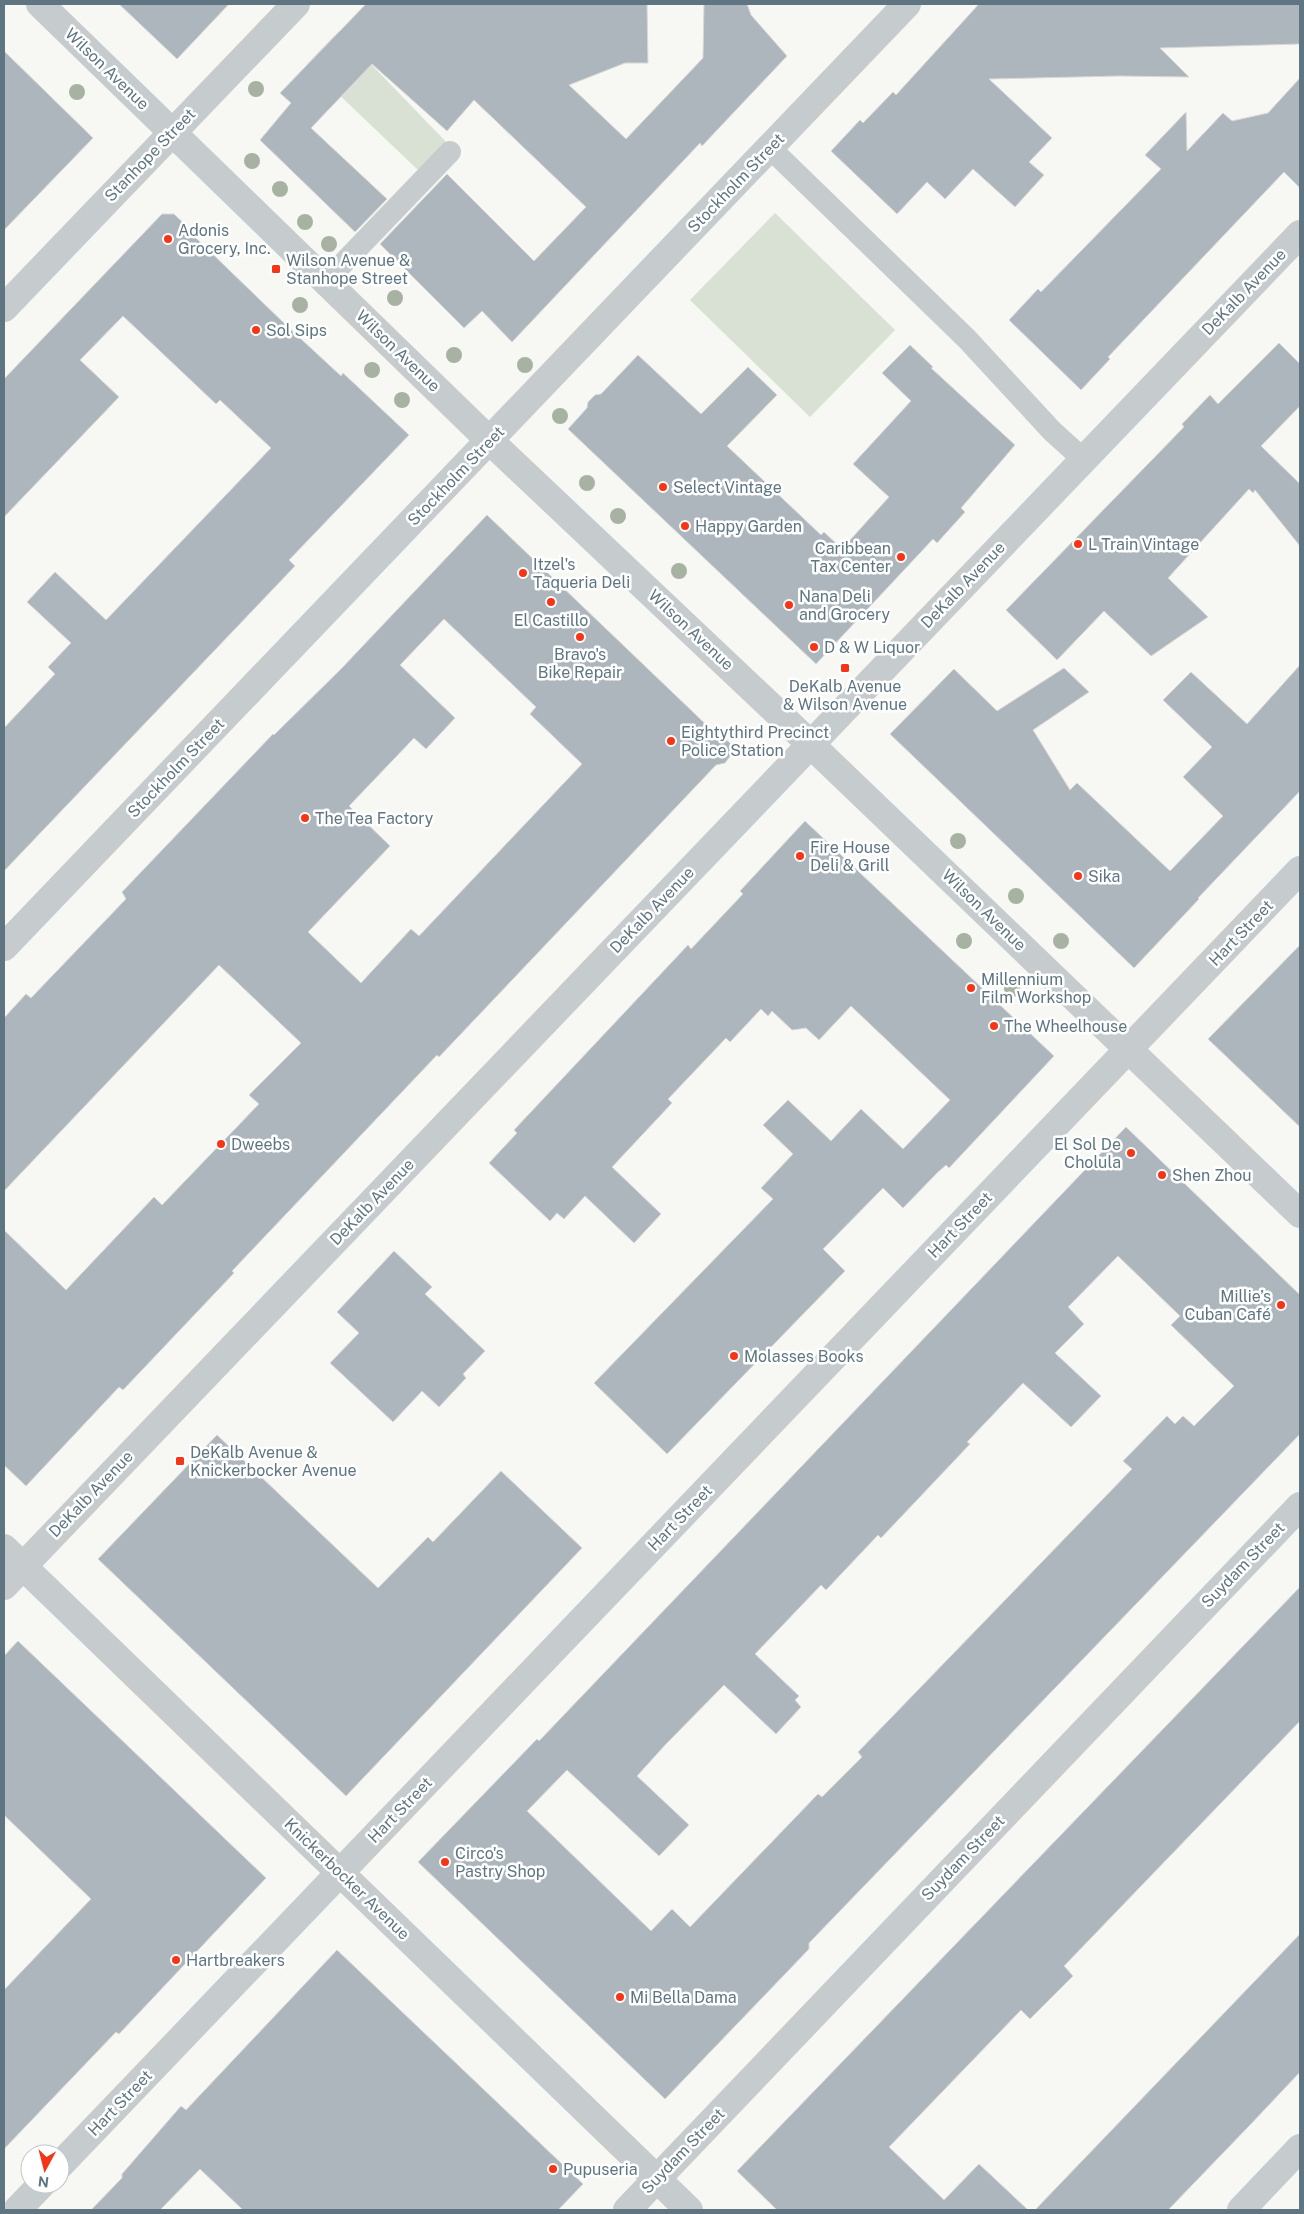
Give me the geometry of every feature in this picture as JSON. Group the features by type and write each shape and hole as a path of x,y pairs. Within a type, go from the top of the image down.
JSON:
{"street":[{"name":"Wilson Avenue","path":"40,4 490,441 811,744 1300,1214"},
{"name":"Stanhope Street","path":"4,308 296,4"},
{"name":"Stockholm Street","path":"4,947 907,4"},
{"name":"DeKalb Avenue","path":"4,1586 13,1557 811,744 1300,234"},
{"name":"Hart Street","path":"70,2155 1300,870"},
{"name":"Suydam Street","path":"626,2210 1300,1506"},
{"name":"Knickerbocker Avenue","path":"13,1557 689,2210"},
{"path":"1241,2210 1300,2148"},
{"path":"17,2210 32,2194"}],"lane":[{"path":"770,148 968,339 1052,431 1084,460"},
{"path":"326,281 450,152"}],"shaded area":[{"path":"339,31 448,144 418,170 307,64"},
{"path":"775,213 895,330 810,417 690,300"}],"building":[{"path":"119,4 229,4 177,59"},
{"path":"366,4 647,4 648,63 625,63 569,85 626,139 703,58 704,4 747,4 751,15 787,56 702,146 700,143 512,342 482,311 464,328 380,244 447,174 534,261 586,207 474,100 447,131 372,64 311,128 387,199 355,232 260,140 291,103 280,93"},
{"path":"979,4 1300,4 1300,44 1160,48 1189,77 1120,76 989,79 1052,138 1029,162 1044,175 1015,207 973,169 945,199 927,182 897,214 831,151 860,120 863,123 893,92 896,95"},
{"path":"4,51 93,138 4,230"},
{"path":"1300,78 1300,188 1284,172 1108,357 1110,359 1081,390 1009,320 1038,289 1041,292 1161,169 1145,155 1186,112 1187,151 1223,113 1232,121 1268,113"},
{"path":"162,214 174,214 198,237 196,238 288,327 341,376 343,373 409,435 289,560 295,566 4,871 4,728 55,674 48,667 71,643 27,602 55,572 106,620 271,448 220,400 216,404 123,316 80,360 119,397 4,517 4,379"},
{"path":"1279,343 1300,364 1300,406 1261,446 1300,484 1300,546 1255,490 1253,493 1249,489 1168,578 1208,617 1151,656 1104,611 1057,660 1006,610 1184,427 1182,424 1210,395 1218,404"},
{"path":"910,345 933,367 931,368 1015,445 961,508 965,512 937,543 933,539 816,664 568,429 587,408 588,402 595,395 601,394 638,355 701,414 748,367 777,395 727,446 821,535 824,532 842,549 889,497 853,464 911,401 882,373"},
{"path":"487,515 718,736 723,737 731,744 731,755 725,763 716,765 439,1057 437,1055 232,1271 234,1273 123,1390 119,1387 26,1486 4,1465 4,1230 66,1290 154,1197 162,1205 259,1104 249,1095 301,1043 219,965 4,1191 4,1018 26,994 31,998 126,899 122,892 273,734 341,669","holes":["444,619 536,707 530,714 582,764 419,936 411,929 361,983 308,932 390,846 349,806 414,738 426,749 455,718 400,665"]},
{"path":"1300,665 1300,791 1134,968 890,734 954,669 997,711 1064,668 1089,692 1033,730 1070,790 1077,783 1170,871 1223,816 1183,777 1212,747 1163,700 1191,672 1247,724"},
{"path":"805,821 1054,1056 949,1168 946,1165 903,1208 883,1188 823,1249 845,1271 667,1454 594,1383 773,1199 761,1188 793,1154 763,1125 788,1100 831,1141 861,1109 903,1149 950,1100 851,1006 819,1040 806,1028 792,1030 772,1011 768,1016 761,1009 730,1042 726,1038 668,1099 672,1103 612,1167 661,1214 634,1243 585,1196 564,1219 557,1213 550,1221 489,1163 517,1133 514,1130 688,945 691,949 743,894 740,891"},
{"path":"1300,945 1300,1127 1208,1039"},
{"path":"1126,1127 1300,1295 1300,1434 809,1943 809,1949 665,2099 418,1862 537,1739 539,1741","holes":["1118,1256 1180,1316 1171,1325 1234,1386 1194,1426 1183,1416 1175,1424 1167,1416 1123,1461 1132,1469 858,1752 862,1757 822,1797 818,1794 690,1927 672,1909 651,1931 527,1811 567,1770 659,1856 689,1825 637,1776 666,1744 724,1685 776,1734 801,1707 795,1700 799,1696 755,1654 821,1585 826,1590 878,1535 881,1538 970,1444 967,1442 1023,1383 1071,1427 1101,1396 1055,1353 1084,1324 1068,1307"]},
{"path":"394,1251 432,1287 425,1294 485,1351 463,1374 466,1378 439,1407 422,1391 393,1422 330,1363 359,1333 337,1312"},
{"path":"217,1435 378,1588 428,1537 433,1542 501,1471 582,1548 346,1796 98,1559"},
{"path":"1300,1587 1300,1721 1064,1966 1073,1976 1030,2019 1021,2010 889,2147 944,2200 979,2164 1028,2210 777,2210 737,2171"},
{"path":"18,1641 266,1878 119,2034 116,2032 4,2149 4,1990 91,1899 4,1815 4,1656"},
{"path":"1300,1934 1300,2072 1249,2126 1168,2210 1035,2210"},
{"path":"337,1950 583,2184 558,2210 243,2210 200,2169 160,2210 91,2210 122,2178 122,2174 181,2106 186,2110"}],"place":[{"name":"Adonis Grocery, Inc.","path":"168,239"},
{"name":"Wilson Avenue & Stanhope Street","path":"276,269"},
{"name":"Sol Sips","path":"256,330"},
{"name":"Select Vintage","path":"663,487"},
{"name":"Happy Garden","path":"685,526"},
{"name":"L Train Vintage","path":"1078,544"},
{"name":"Caribbean Tax Center","path":"901,557"},
{"name":"Itzel's Taqueria Deli","path":"523,573"},
{"name":"El Castillo","path":"551,602"},
{"name":"Nana Deli and Grocery","path":"789,605"},
{"name":"Bravo's Bike Repair","path":"580,637"},
{"name":"D & W Liquor","path":"814,647"},
{"name":"DeKalb Avenue & Wilson Avenue","path":"845,668"},
{"name":"Eightythird Precinct Police Station","path":"671,741"},
{"name":"The Tea Factory","path":"305,818"},
{"name":"Fire House Deli & Grill","path":"800,856"},
{"name":"Sika","path":"1078,876"},
{"name":"Millennium Film Workshop","path":"971,988"},
{"name":"The Wheelhouse","path":"994,1026"},
{"name":"Dweebs","path":"221,1144"},
{"name":"El Sol De Cholula","path":"1131,1153"},
{"name":"Shen Zhou","path":"1162,1175"},
{"name":"Millie’s Cuban Café","path":"1281,1305"},
{"name":"Molasses Books","path":"734,1356"},
{"name":"DeKalb Avenue & Knickerbocker Avenue","path":"180,1461"},
{"name":"Circo's Pastry Shop","path":"445,1862"},
{"name":"Hartbreakers","path":"176,1960"},
{"name":"Mi Bella Dama","path":"620,1997"},
{"name":"Pupuseria","path":"553,2169"}]}
